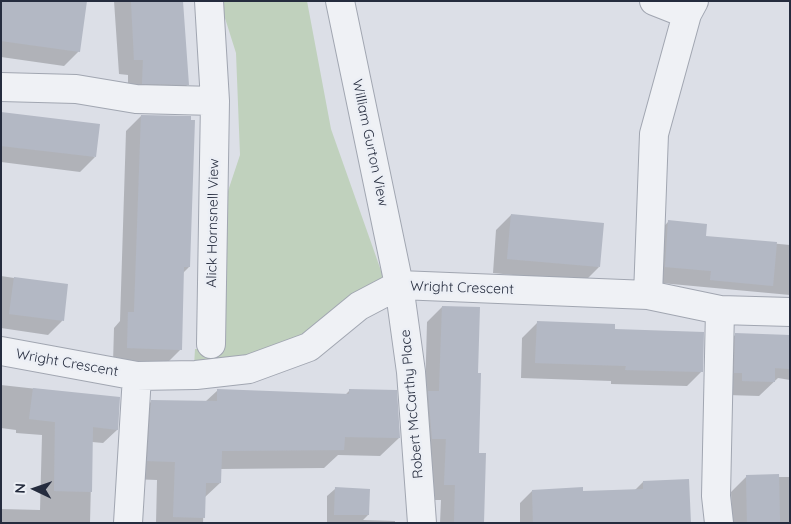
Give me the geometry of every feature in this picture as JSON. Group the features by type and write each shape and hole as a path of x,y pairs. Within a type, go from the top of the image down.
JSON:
{"street":[{"name":"Alick Hornsnell View","path":"209,1 215,101 211,344"},
{"name":"William Gurton View","path":"340,1 399,285"},
{"path":"648,295 654,134 691,8 654,1"},
{"path":"1,87 76,89 136,99 215,101"},
{"name":"Wright Crescent","path":"1,351 136,376 196,375 249,370 308,347 359,306 399,285 648,295 720,310 790,312"},
{"name":"Robert McCarthy Place","path":"399,285 411,372 422,523"},
{"path":"719,523 716,496 720,310"},
{"path":"128,523 136,376"}],"green space":[{"path":"223,1 307,1 331,129 385,282 309,333 253,359 194,366 195,349 223,350 227,194 240,155 236,53 224,15"}],"building":[{"path":"1,1 87,1 80,52 1,41"},
{"path":"131,1 183,1 189,85 142,84 143,60 134,60"},
{"path":"1,112 100,124 96,157 1,146"},
{"path":"141,115 191,116 191,120 195,120 190,267 184,267 182,350 127,348 128,312 134,312"},
{"path":"511,214 604,223 600,267 507,259"},
{"path":"668,220 707,224 706,236 777,242 773,286 710,280 711,271 665,267"},
{"path":"14,277 68,284 64,321 9,314"},
{"path":"442,306 480,307 478,373 481,373 479,453 486,453 484,523 454,523 455,485 444,485 446,439 432,439 428,391 439,391"},
{"path":"537,321 615,324 615,329 704,332 703,372 625,370 626,366 535,363"},
{"path":"735,333 790,335 789,369 775,368 775,382 742,381 742,373 734,373"},
{"path":"33,388 120,397 118,430 93,427 92,492 54,491 55,422 29,419"},
{"path":"217,389 349,394 349,389 397,390 400,438 345,437 344,450 222,451 221,483 206,483 205,518 173,517 175,462 147,461 151,400 217,401"},
{"path":"779,474 780,522 747,523 746,475"},
{"path":"689,479 691,523 533,523 532,490 583,487 583,491 643,489 643,481"},
{"path":"335,487 370,489 369,515 334,515"}]}
